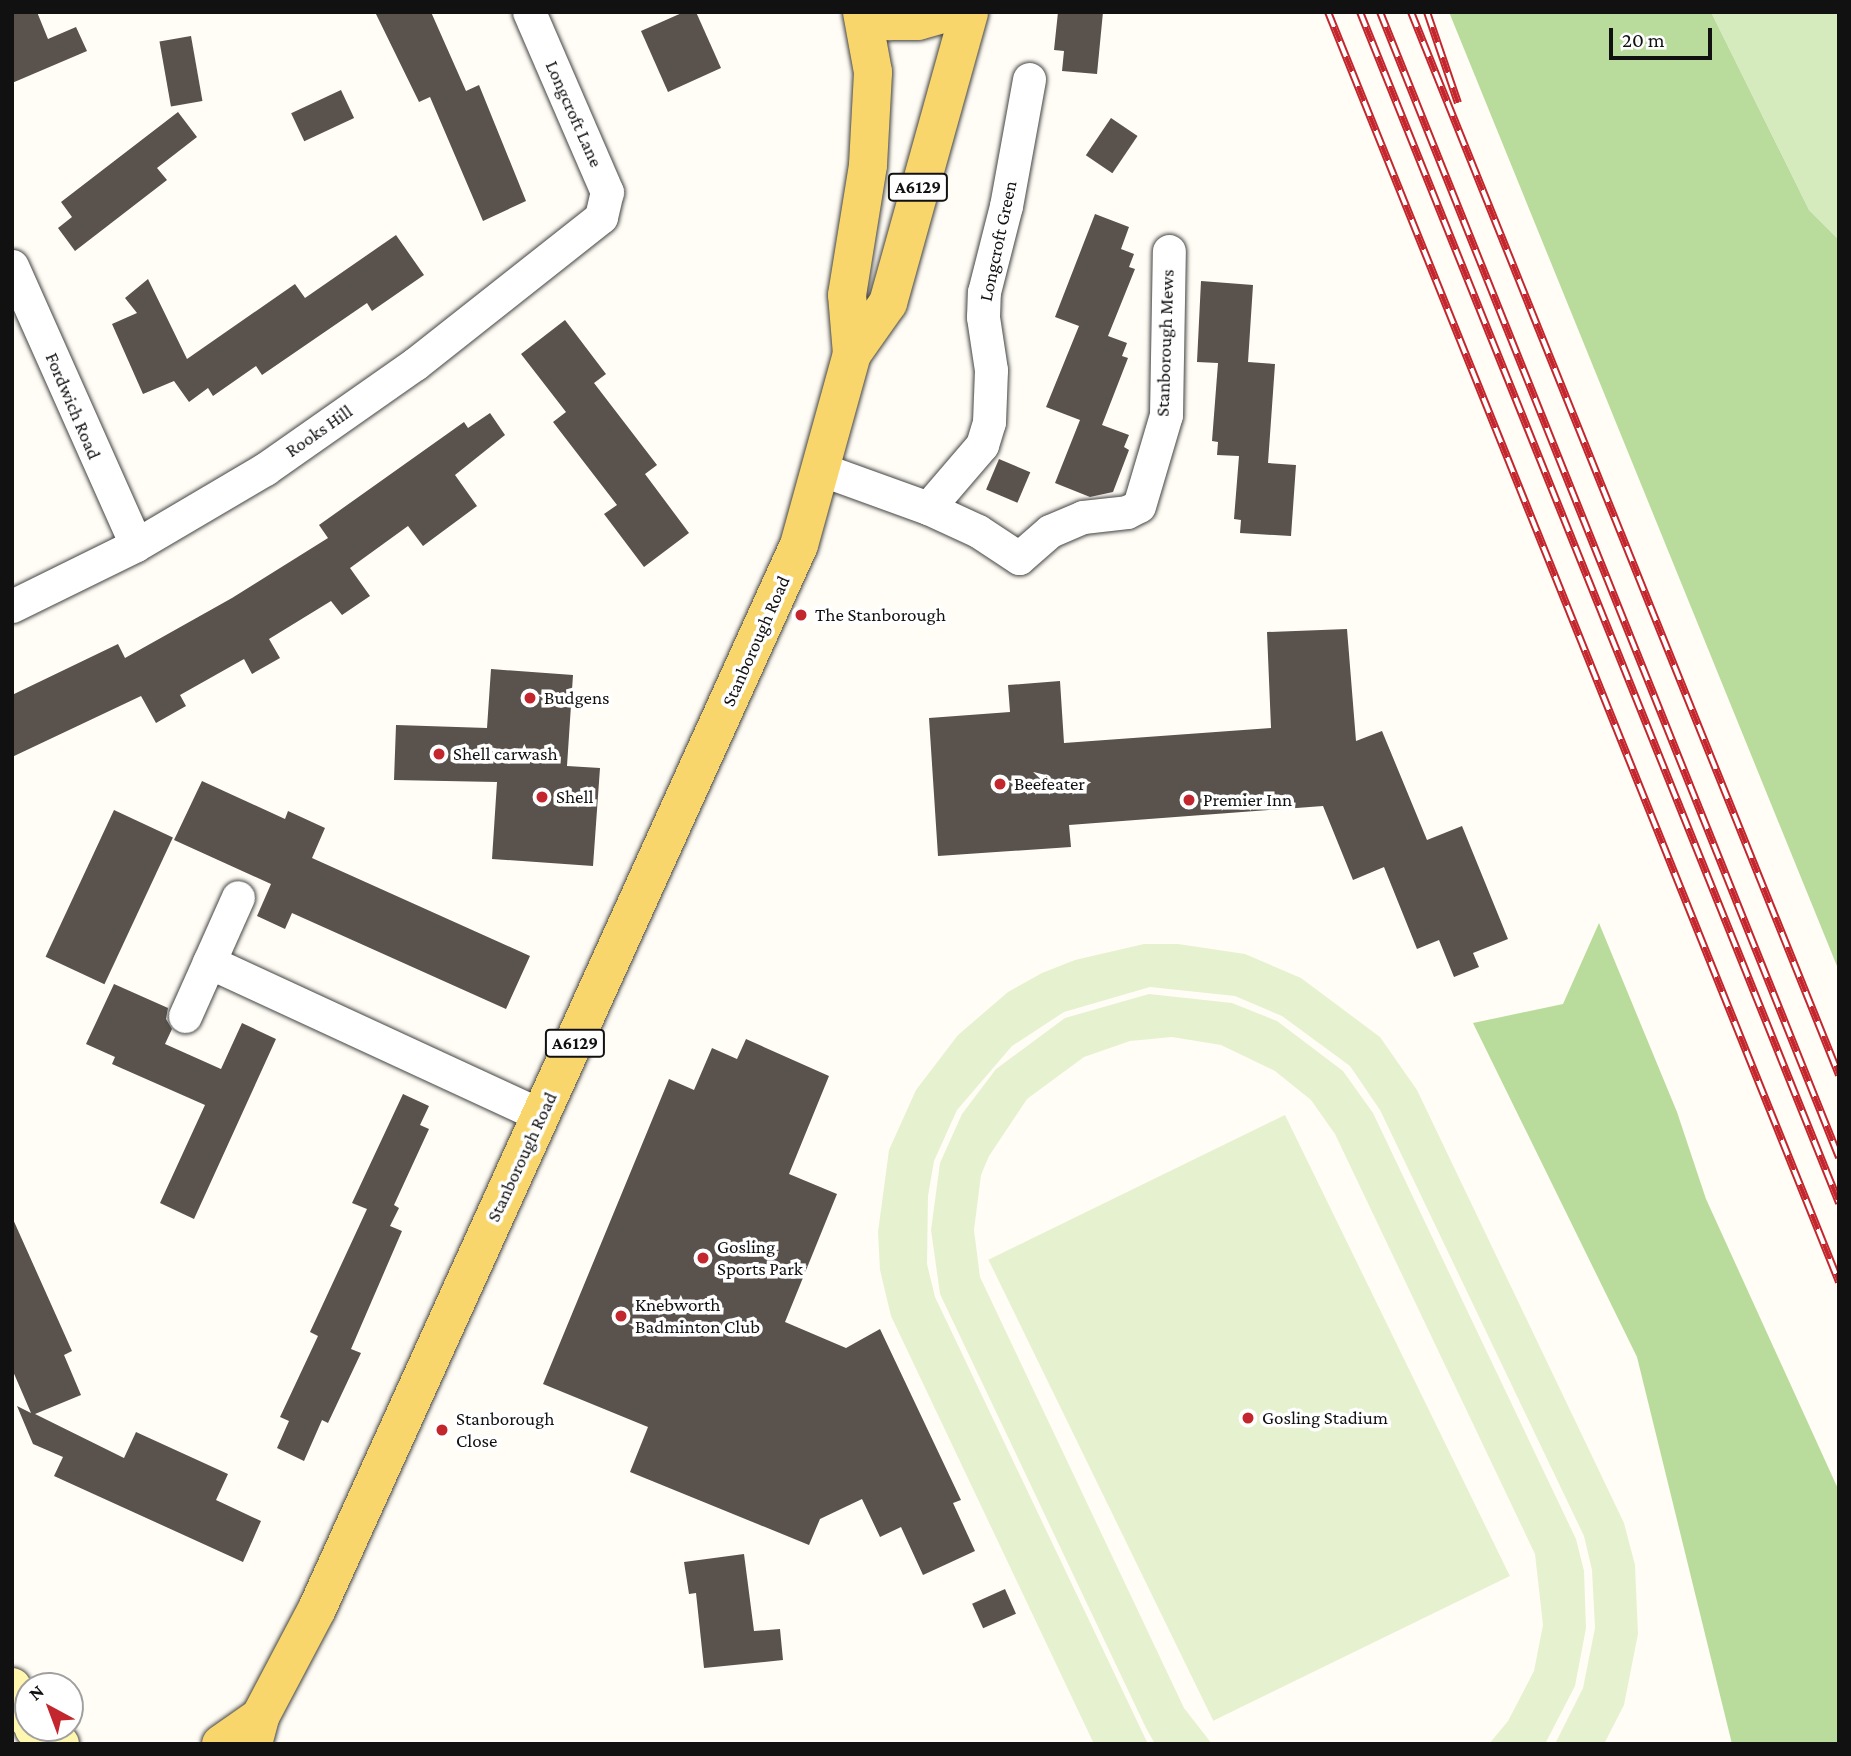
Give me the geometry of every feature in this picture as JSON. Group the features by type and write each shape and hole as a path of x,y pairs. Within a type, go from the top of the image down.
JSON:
{"main road":[{"path":"863,12 889,20 918,21 950,12"},
{"name":"Stanborough Road","path":"222,1744 257,1730 317,1609 540,1115 599,995 793,557 823,470 852,354 847,295 868,165 873,72 863,12"},
{"name":"Stanborough Road","path":"852,354 888,303 969,12"}],"street":[{"name":"Longcroft Lane","path":"529,12 607,192 601,217"},
{"name":"Longcroft Green","path":"928,508 982,445 989,422 991,370 982,317 984,292 1006,206 1029,79"},
{"name":"Rooks Hill","path":"12,606 136,545 264,469 415,364 601,217"},
{"name":"Stanborough Mews","path":"928,508 978,531 1019,558 1050,530 1083,517 1127,512 1139,506 1146,495 1149,460 1166,415 1169,251"},
{"name":"Fordwich Road","path":"12,266 136,545"},
{"path":"823,470 928,508"},
{"path":"185,1016 238,897"},
{"path":"209,962 540,1115"}],"green space":[{"path":"1449,12 1711,12 1809,210 1839,240 1839,971"},
{"path":"1711,12 1839,12 1839,240 1809,210"},
{"path":"1599,923 1677,1112 1706,1199 1839,1491 1839,1744 1732,1744 1637,1357 1473,1023 1563,1004"},
{"path":"1144,944 1178,944 1245,954 1301,978 1380,1037 1417,1090 1624,1523 1635,1565 1638,1634 1624,1705 1604,1744 1555,1744 1583,1688 1595,1628 1592,1570 1584,1536 1380,1110 1350,1066 1282,1016 1235,996 1150,987 1064,1012 1012,1046 957,1110 934,1161 928,1196 927,1264 935,1297 1148,1744 1094,1744 891,1316 880,1270 878,1232 889,1150 916,1090 958,1035 1008,992 1042,973 1075,960"},
{"path":"1149,994 1232,1003 1277,1021 1343,1071 1373,1113 1576,1539 1584,1571 1586,1628 1575,1686 1545,1744 1489,1744 1508,1721 1534,1671 1543,1625 1535,1554 1335,1134 1311,1100 1275,1071 1221,1045 1172,1037 1130,1041 1084,1057 1027,1099 989,1156 981,1175 974,1230 980,1277 1184,1708 1212,1744 1155,1744 1146,1728 940,1294 931,1230 940,1163 962,1114 996,1069 1065,1018"},
{"name":"Gosling Stadium","path":"1285,1115 1510,1576 1213,1721 988,1260"}],"building":[{"path":"12,12 37,12 48,39 76,27 87,51 12,83"},
{"path":"375,12 431,12 466,91 479,85 526,201 483,221 430,97 419,102"},
{"path":"684,12 696,12 721,68 668,92 641,31"},
{"path":"1058,12 1103,12 1097,74 1062,71 1064,51 1054,50"},
{"path":"191,36 202,101 171,107 159,42"},
{"path":"341,90 354,118 304,141 291,113"},
{"path":"178,112 197,137 157,168 167,180 75,251 58,228 72,217 61,202"},
{"path":"1111,118 1138,136 1112,173 1086,155"},
{"path":"1095,214 1129,227 1121,249 1134,254 1129,267 1135,269 1108,336 1127,343 1122,356 1128,358 1102,425 1129,435 1124,447 1129,450 1113,492 1090,497 1055,483 1080,420 1046,407 1079,326 1055,317"},
{"path":"396,235 424,275 372,311 367,303 262,375 256,366 213,396 208,388 189,402 174,381 143,394 112,324 137,313 125,298 148,279 187,359 295,284 305,298"},
{"path":"1201,281 1253,285 1248,362 1275,364 1268,463 1296,465 1291,536 1240,533 1241,520 1234,519 1239,456 1217,455 1218,442 1212,441 1218,363 1197,362"},
{"path":"565,320 606,374 594,383 657,465 645,474 689,533 644,567 604,514 617,505 553,422 566,412 521,354"},
{"path":"490,413 505,435 455,475 477,506 423,546 408,526 350,568 370,596 342,615 331,601 269,639 280,658 252,674 244,659 180,695 186,706 156,723 141,696 12,757 12,695 118,644 125,658 232,598 328,538 319,525 464,422 468,428"},
{"path":"999,459 1030,472 1017,503 986,489"},
{"name":"Premier Inn","path":"1347,629 1356,741 1382,731 1427,840 1462,826 1508,939 1473,953 1479,967 1454,977 1439,940 1417,949 1384,867 1353,880 1323,806 1069,825 1071,847 938,856 929,718 1010,712 1008,685 1060,681 1064,743 1271,728 1267,632"},
{"path":"491,669 573,675 567,766 600,768 593,866 492,859 497,782 394,780 396,725 487,728"},
{"path":"202,781 285,819 288,811 325,828 312,858 530,956 506,1009 292,913 285,929 257,916 271,884 174,840"},
{"path":"114,810 173,837 104,984 46,957"},
{"path":"114,984 168,1008 166,1019 172,1029 165,1044 221,1069 242,1023 276,1039 194,1219 160,1203 205,1105 112,1064 115,1057 86,1044"},
{"name":"Gosling Sports Park","path":"746,1039 829,1076 789,1174 837,1194 785,1322 846,1348 880,1329 961,1500 953,1503 975,1551 923,1575 901,1527 880,1537 862,1499 820,1519 809,1545 630,1472 648,1427 543,1384 669,1079 694,1090 712,1048 737,1059"},
{"path":"403,1094 429,1106 420,1125 429,1129 394,1205 399,1208 390,1226 402,1231 351,1349 361,1353 328,1423 322,1420 304,1461 277,1448 289,1421 280,1417 318,1336 310,1332 367,1209 352,1203"},
{"path":"12,1217 72,1351 64,1355 81,1395 35,1414 124,1458 136,1432 228,1474 216,1500 261,1521 243,1562 54,1476 63,1457 33,1444 17,1406 31,1413 12,1369"},
{"path":"744,1554 754,1631 780,1629 783,1660 704,1668 696,1593 689,1594 684,1562"},
{"path":"1005,1589 1016,1614 983,1628 972,1604"}],"railway":[{"path":"1328,12 1839,1282"},
{"path":"1360,12 1839,1203"},
{"path":"1380,12 1839,1157"},
{"path":"1411,12 1839,1075"},
{"path":"1427,12 1458,103"}],"place":[{"name":"The Stanborough","path":"801,615"},
{"name":"Budgens","path":"530,698"},
{"name":"Shell carwash","path":"439,754"},
{"name":"Beefeater","path":"1000,784"},
{"name":"Shell","path":"542,797"},
{"name":"Premier Inn","path":"1189,800"},
{"name":"Gosling Sports Park","path":"703,1258"},
{"name":"Knebworth Badminton Club","path":"621,1316"},
{"name":"Gosling Stadium","path":"1248,1418"},
{"name":"Stanborough Close","path":"442,1430"}]}
